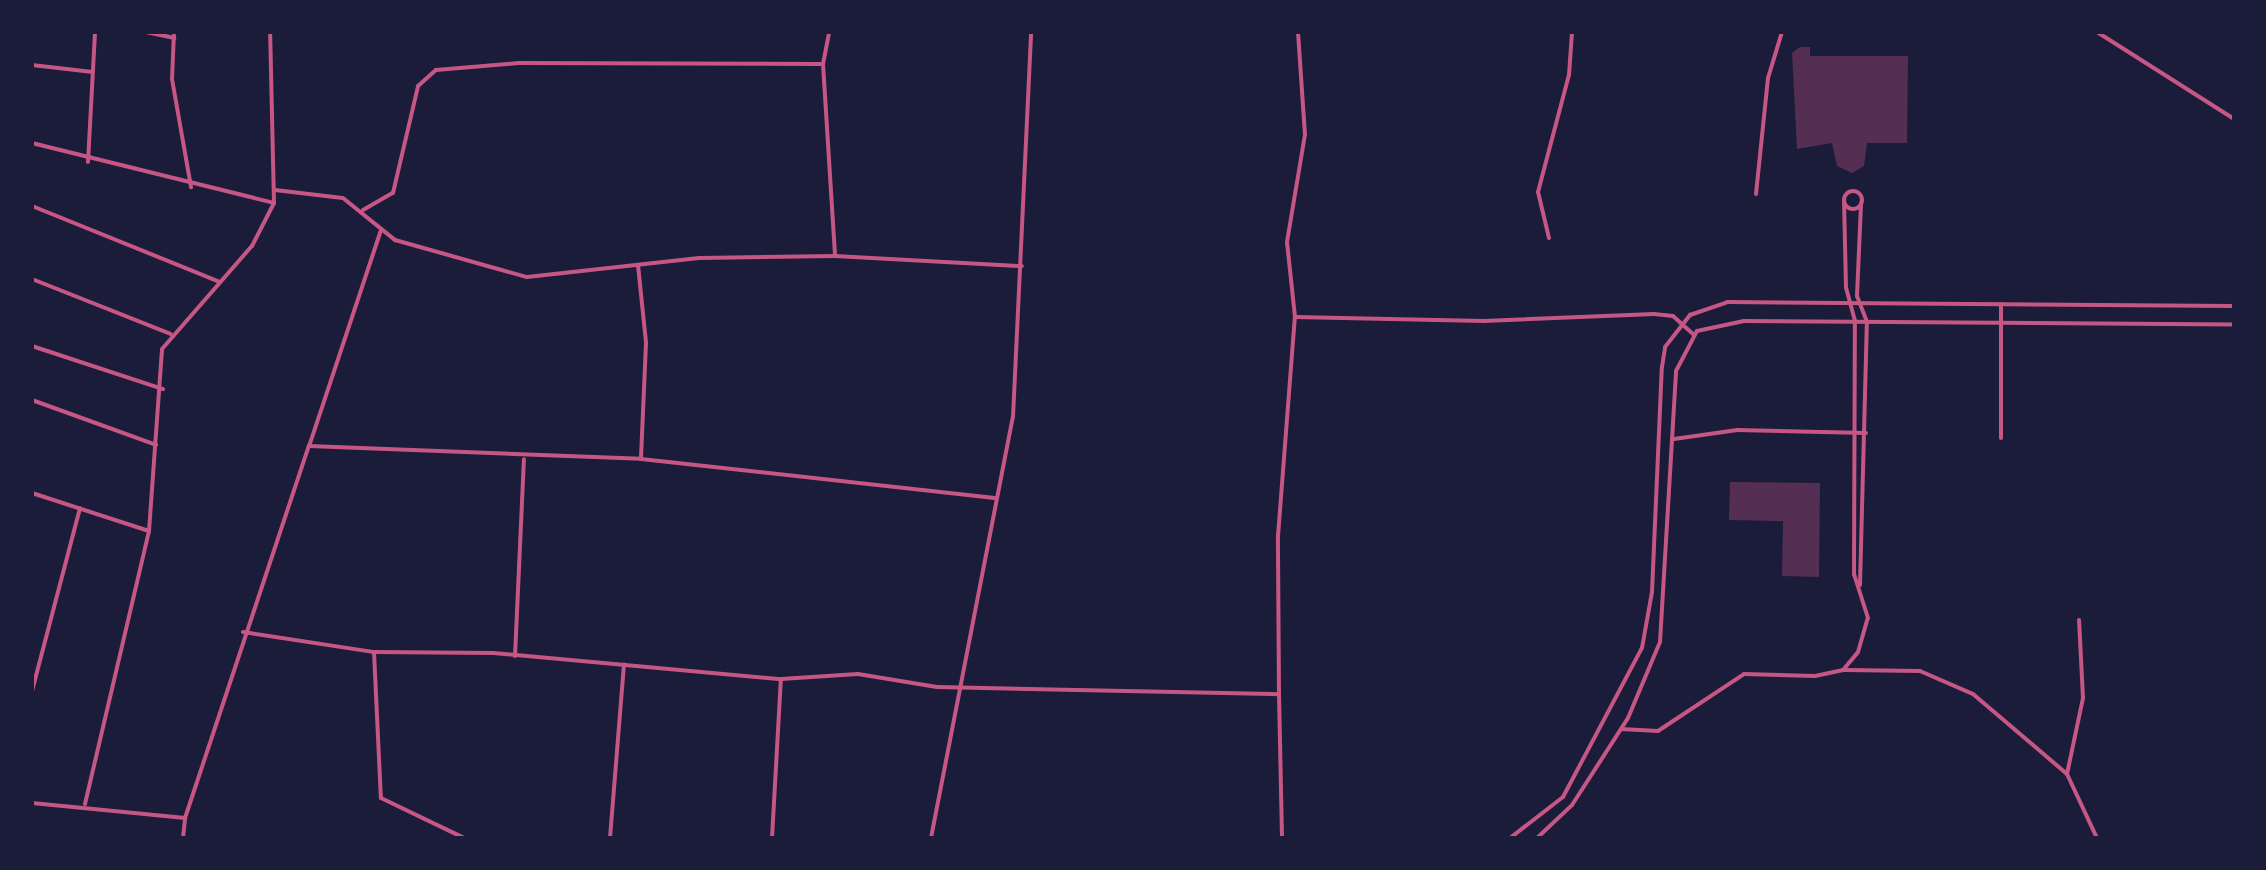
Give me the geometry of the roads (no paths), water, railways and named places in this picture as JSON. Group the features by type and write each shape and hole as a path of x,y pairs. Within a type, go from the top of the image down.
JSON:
{"street":[{"path":"88,162 95,32"},
{"path":"146,32 174,35 178,126 191,187"},
{"path":"85,804 149,531 163,389 159,363 171,334 266,227 274,203 270,32"},
{"path":"829,32 823,64 835,256"},
{"path":"931,838 963,687 1013,417 1031,32"},
{"path":"1282,838 1278,536 1295,317 1286,280 1305,135 1298,32"},
{"path":"1549,238 1538,192 1569,75 1572,32"},
{"path":"1756,194 1768,78 1782,32"},
{"path":"2097,32 2234,119"},
{"path":"362,210 393,193 418,86 436,70 519,63 823,64"},
{"path":"32,65 93,72"},
{"path":"32,143 88,162 274,203"},
{"path":"275,190 343,198 362,210 381,230 451,258 527,277 638,265 835,256 1022,266"},
{"path":"1843,670 1854,662 1868,618 1854,574 1855,321 1848,303 1844,203 1853,190 1861,203 1860,303 1867,322 1860,585"},
{"path":"1844,203 1861,203"},
{"path":"32,206 218,281"},
{"path":"183,838 185,818 243,632 381,230"},
{"path":"638,265 646,343 641,459"},
{"path":"32,279 171,334"},
{"path":"1510,838 1563,797 1642,648 1652,592 1662,367 1681,323 1706,306 1727,302 2234,306"},
{"path":"2001,304 2001,438"},
{"path":"1295,317 1484,321 1654,314 1681,323 1694,335"},
{"path":"1537,838 1572,805 1621,729 1660,642 1676,371 1694,335 1716,322 2234,324"},
{"path":"32,346 163,389"},
{"path":"32,400 156,445"},
{"path":"1674,439 1737,430 1866,433"},
{"path":"309,446 524,459 641,459 998,498"},
{"path":"515,656 524,459"},
{"path":"32,493 149,531"},
{"path":"32,691 80,508"},
{"path":"2067,774 2083,698 2079,620"},
{"path":"243,632 374,652 515,656 781,679 858,674 963,687 1279,694"},
{"path":"374,652 381,798 464,838"},
{"path":"610,838 624,665"},
{"path":"1621,729 1658,731 1744,674 1920,671 1973,694 2067,774 2097,838"},
{"path":"772,838 781,679"},
{"path":"32,803 85,804 109,815 185,818"}]}
